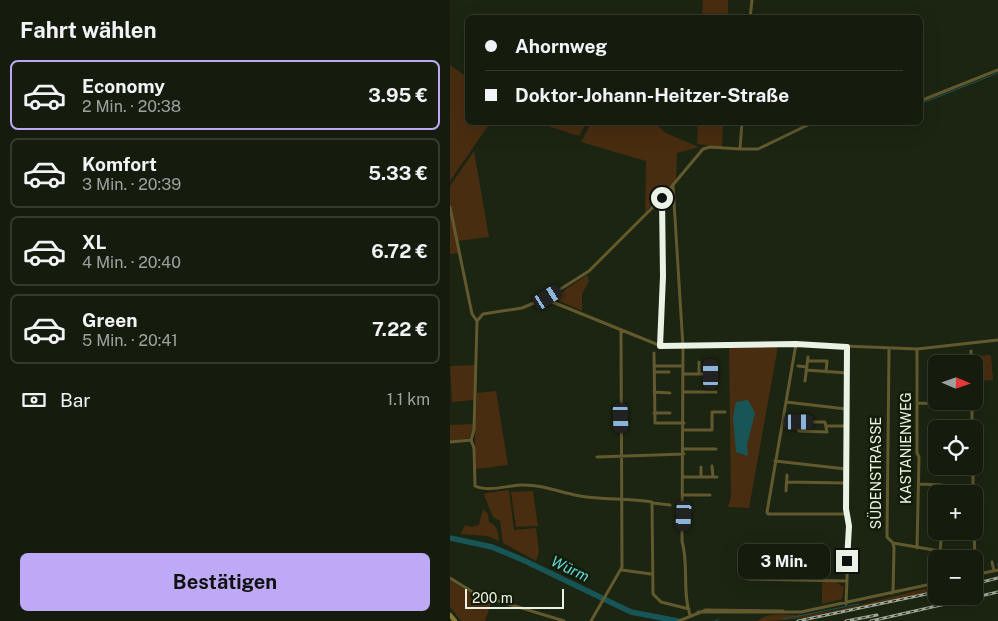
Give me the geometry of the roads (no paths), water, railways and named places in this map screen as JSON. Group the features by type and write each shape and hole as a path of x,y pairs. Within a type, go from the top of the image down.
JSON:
{"main road":[{"path":"450,615 455,621"}],"street":[{"path":"750,15 752,0"},
{"path":"923,99 998,70"},
{"path":"740,149 742,125"},
{"path":"477,321 483,314 522,308 548,297 589,271 662,198 706,147 740,149 763,147 808,125"},
{"path":"673,186 683,347 684,495 682,541 687,558 688,609 690,614"},
{"path":"660,346 663,276 662,198"},
{"path":"450,208 472,314 477,321 474,430 471,440 474,448 475,486 487,488 540,485 581,496 622,498 670,505"},
{"path":"548,297 550,301 660,346 796,344 889,350 917,349 998,340"},
{"path":"591,621 622,570 621,330"},
{"path":"796,344 775,461 768,514 846,514"},
{"path":"846,604 849,526 846,514 847,347"},
{"name":"KASTANIENWEG","path":"917,349 919,484 917,548"},
{"name":"SÜDENSTRASSE","path":"889,350 888,537 893,543 893,593"},
{"path":"654,353 655,423 684,423"},
{"path":"805,381 808,359 827,361 826,372"},
{"path":"699,362 699,374"},
{"path":"711,362 711,374"},
{"path":"654,366 683,366"},
{"path":"798,366 826,372 847,373"},
{"path":"654,372 669,372"},
{"path":"683,374 716,374"},
{"path":"654,392 670,393"},
{"path":"684,392 716,392"},
{"path":"786,402 846,409"},
{"path":"917,403 928,403"},
{"path":"684,430 712,430 712,412 725,412"},
{"path":"654,413 670,413"},
{"path":"828,426 825,434 799,431 797,427 799,422 825,422 828,426 846,426"},
{"path":"450,442 471,440"},
{"path":"597,457 716,449"},
{"path":"775,461 846,469"},
{"path":"712,466 713,477"},
{"path":"701,467 701,477"},
{"path":"786,491 787,476"},
{"path":"684,477 717,477"},
{"path":"787,482 846,483"},
{"path":"919,484 942,485"},
{"path":"684,495 710,495"},
{"path":"653,503 652,589 656,598 661,602 688,609"},
{"path":"893,543 917,548 942,550 942,540"},
{"path":"793,552 794,580"},
{"path":"983,573 996,571 992,562"},
{"path":"622,570 651,574"},
{"path":"450,578 478,594 564,621"},
{"path":"749,579 846,581"},
{"path":"681,620 690,614 710,610 790,612 846,604 928,585"}],"water":[{"path":"748,400 755,413 747,445 748,456 736,452 733,417 736,402"}],"waterway":[{"path":"923,103 998,73"},
{"name":"Würm","path":"450,538 492,547 631,612 678,621"},
{"path":"783,619 859,604"},
{"path":"715,621 719,619"}],"railway":[{"path":"983,582 998,578"},
{"path":"871,621 998,592"},
{"path":"798,621 928,594"},
{"path":"846,621 877,615"}]}
